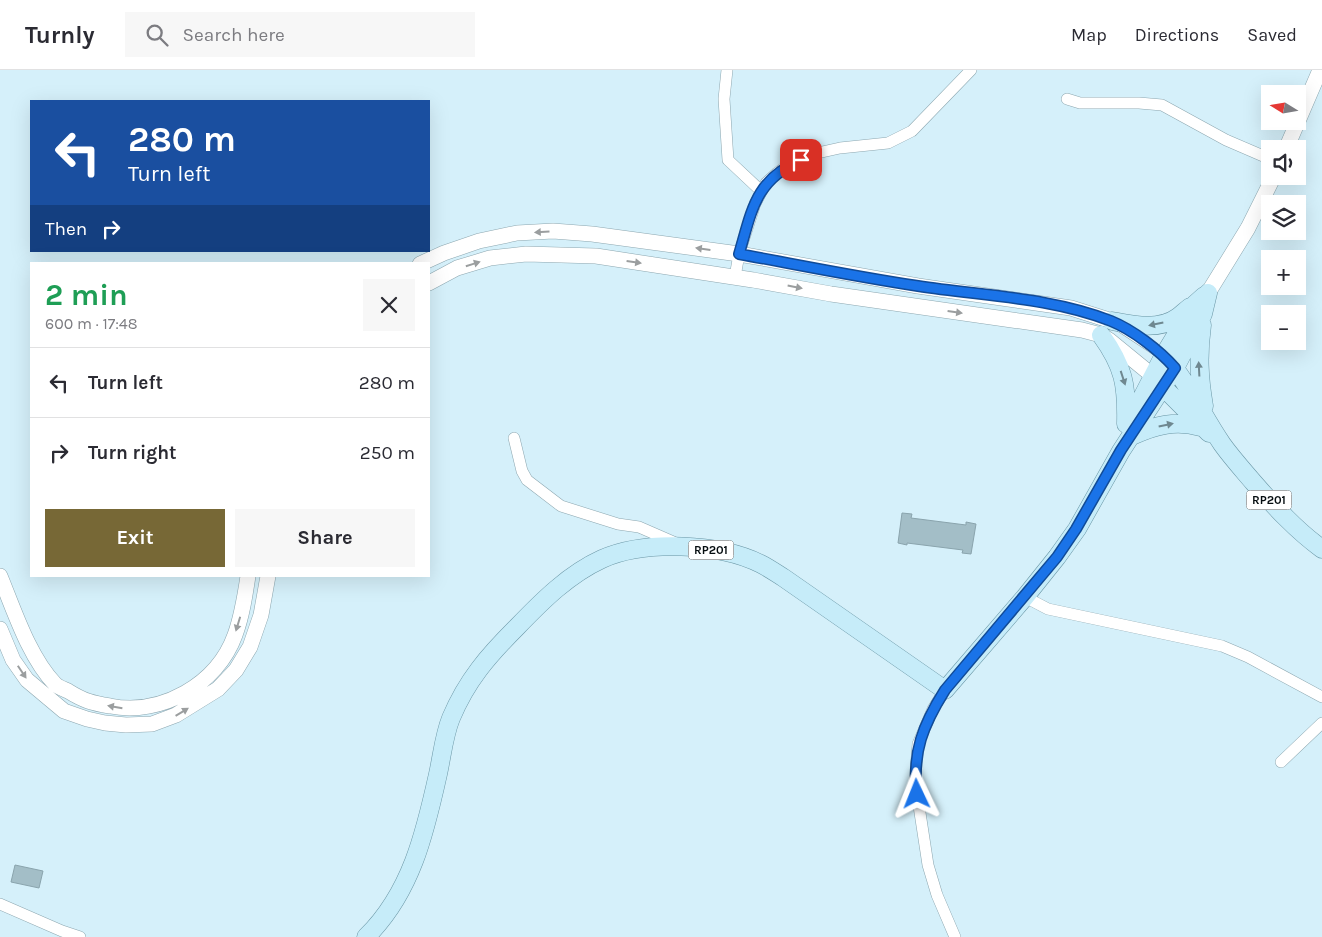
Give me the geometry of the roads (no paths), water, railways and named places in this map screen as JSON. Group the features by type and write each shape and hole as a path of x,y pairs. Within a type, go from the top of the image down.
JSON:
{"main road":[{"path":"945,690 1025,597 1057,557 1076,529 1208,292"},
{"path":"1129,432 1126,388 1107,328 1153,326 1199,309"},
{"path":"1199,309 1198,356 1203,422"},
{"path":"1169,362 1203,422"},
{"path":"1157,382 1203,422"},
{"path":"1129,432 1176,423 1203,422"},
{"name":"RP201","path":"1203,422 1285,518 1322,549"},
{"name":"RP201","path":"366,937 392,908 417,855 427,825 450,721 460,698 474,675 496,649 554,590 601,560 620,552 682,546 734,554 761,564 811,596 945,690"}],"street":[{"path":"727,70 724,99 728,160 761,192"},
{"path":"735,277 739,254 755,204 766,183 777,173 788,165 814,154 840,148 888,143 912,131 971,70"},
{"path":"1290,140 1320,70"},
{"path":"1067,99 1080,103 1139,103 1162,106 1226,140 1261,155"},
{"path":"1208,292 1248,228 1270,185"},
{"path":"424,262 478,241 516,233 553,231 592,234 739,254 918,286 1071,308 1169,362"},
{"path":"430,282 457,268 490,258 526,254 596,256 831,294 1082,330 1107,328"},
{"path":"1107,328 1123,350 1157,382"},
{"path":"514,438 522,471 528,480 561,506 618,524 639,527 682,546"},
{"path":"0,576 31,650 56,684 86,702 127,709 166,702 186,693 204,680 220,661 234,637 242,612 248,577"},
{"path":"0,629 13,660 27,680 64,711 105,724 152,724 176,715 218,689 236,670 250,647 261,615 268,577"},
{"path":"1025,597 1048,609 1222,646 1248,656 1322,698"},
{"path":"945,690 932,709 918,744 916,780 928,865 937,894 955,937"},
{"path":"1281,762 1322,723"},
{"path":"0,904 80,937"}]}
